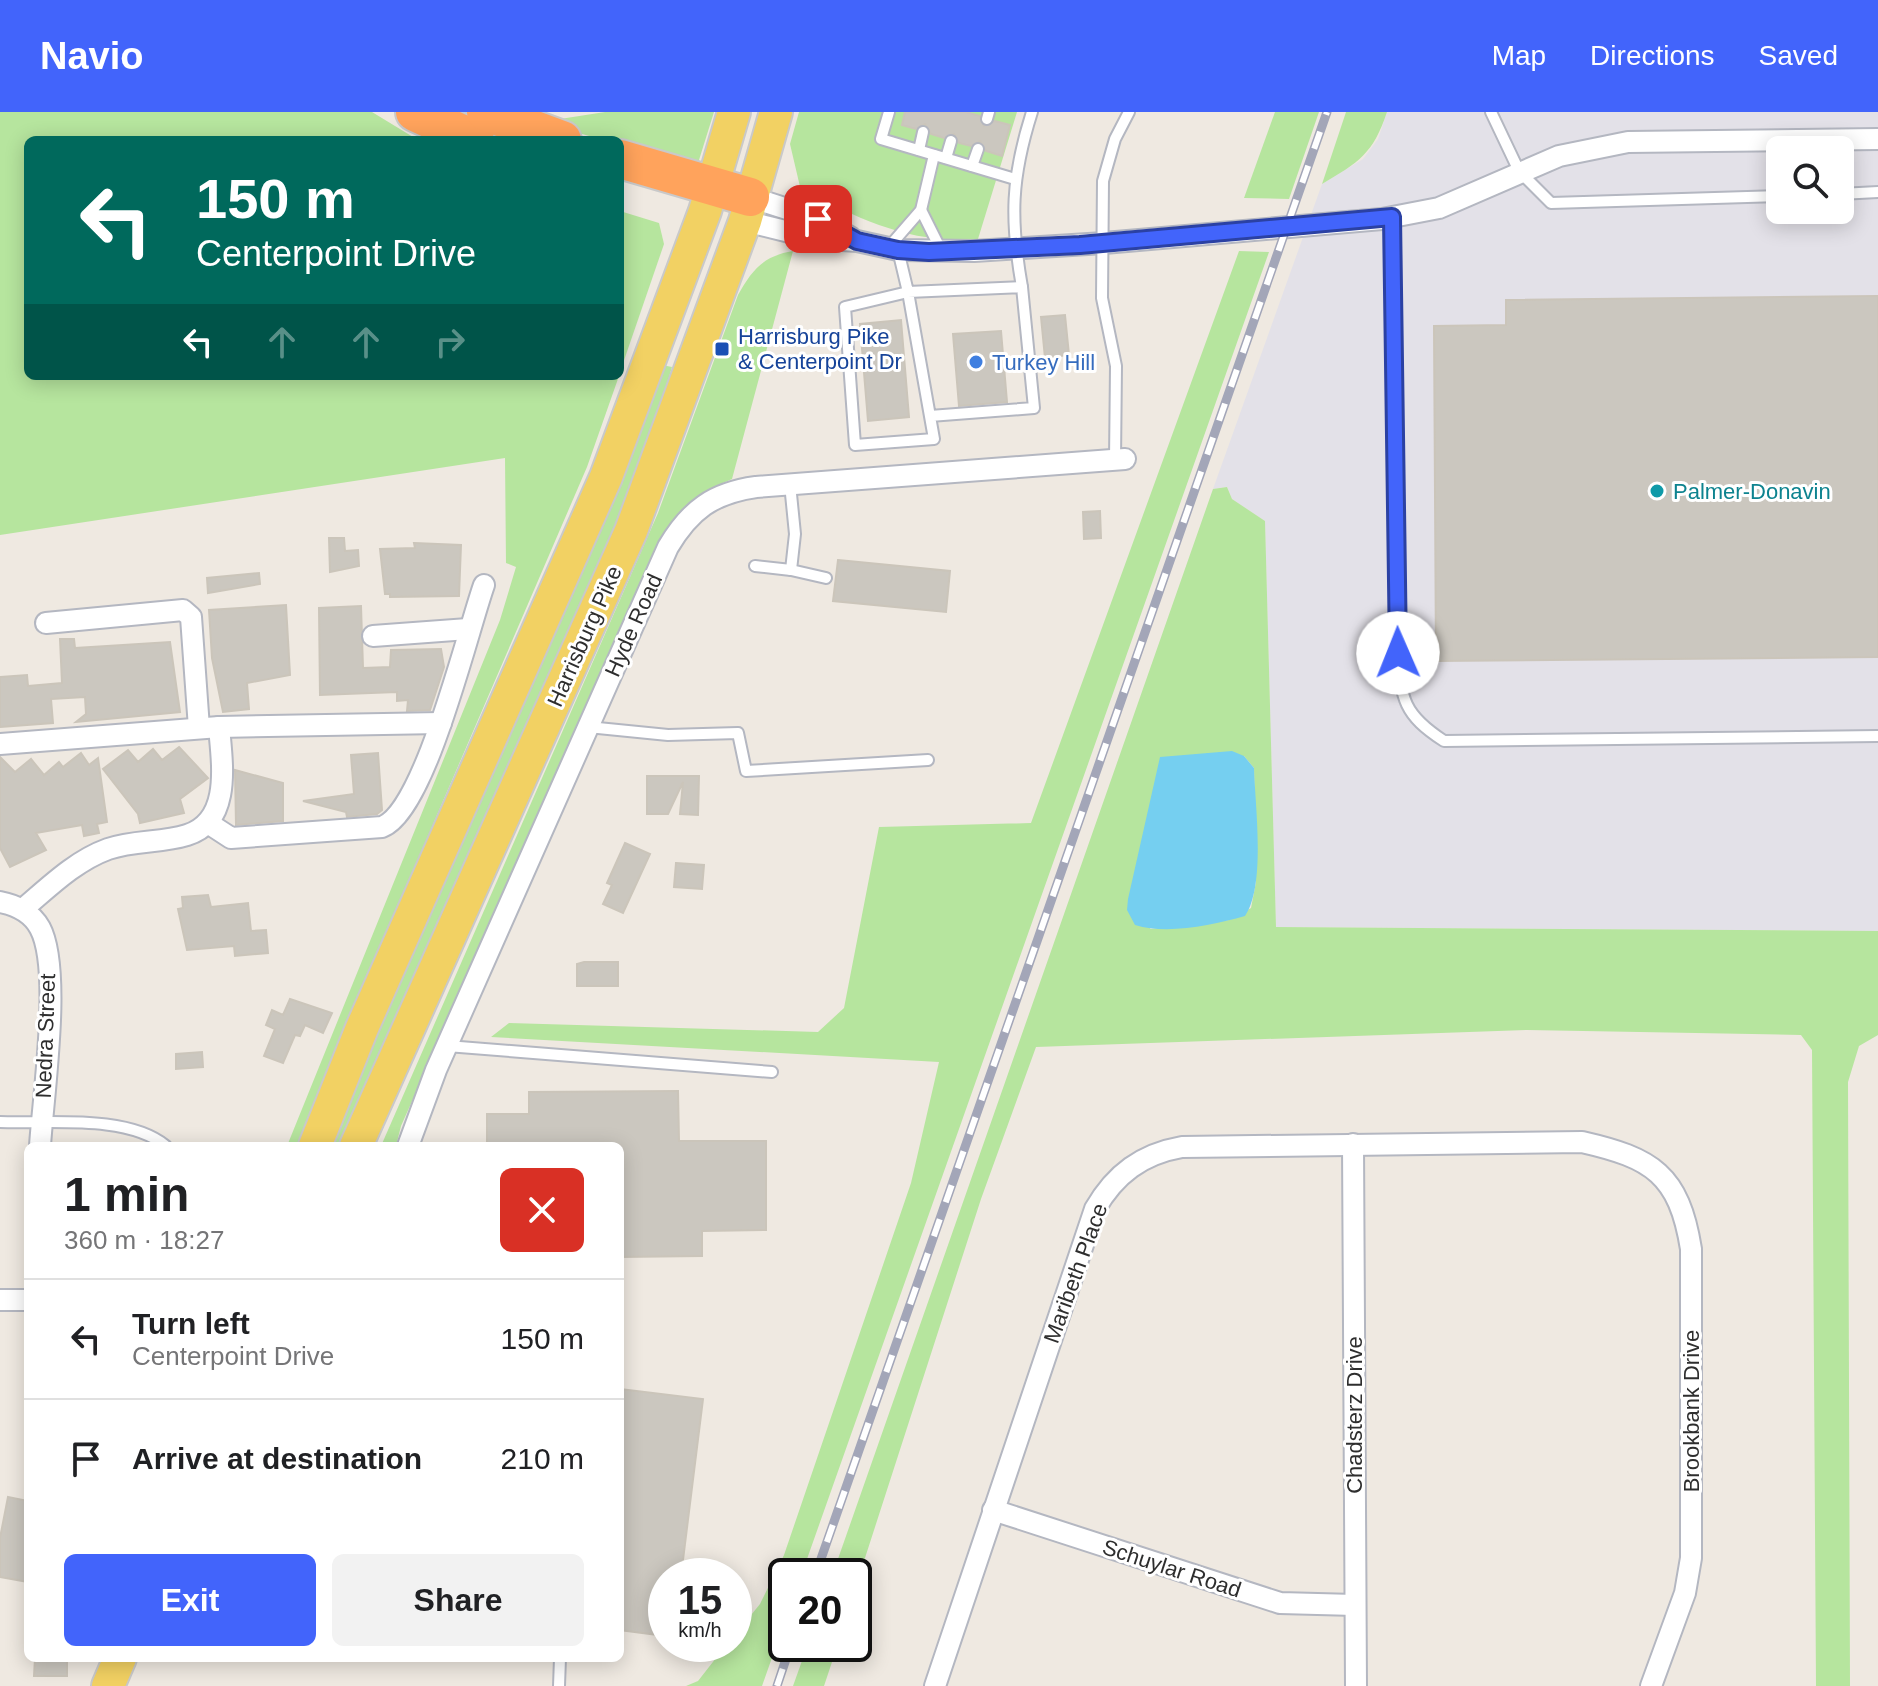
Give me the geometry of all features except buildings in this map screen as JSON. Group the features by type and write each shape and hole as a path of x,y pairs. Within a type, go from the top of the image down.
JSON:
{"highway":[{"path":"415,112 466,136"},
{"path":"486,112 551,136"},
{"path":"624,161 708,199"},
{"path":"624,187 708,199 748,209"}],"main road":[{"name":"Harrisburg Pike","path":"317,1142 362,1028 606,477 708,199 734,112"},
{"name":"Harrisburg Pike","path":"358,1142 631,531 748,209 776,112"},
{"path":"108,1686 118,1662"}],"street":[{"path":"748,209 818,219 857,241 893,249 1016,249 1392,217 1439,208 1559,156 1628,142 1878,139"},
{"name":"Hyde Road","path":"410,1142 447,1046 588,727 668,547 687,517 724,493 790,484 1120,459"},
{"path":"208,823 231,838 382,827 393,823 410,798 441,723 484,585"},
{"path":"0,902 23,909 90,856 132,842 189,835 208,823 215,813 222,780 209,728 191,617 183,610 46,623"},
{"path":"373,636 468,629"},
{"path":"0,744 209,728 441,723"},
{"name":"Nedra Street","path":"23,909 40,927 50,977 40,1142"},
{"name":"Maribeth Place","path":"935,1686 1095,1209 1114,1181 1140,1161 1160,1151 1182,1147 1353,1144 1582,1142 1631,1153"},
{"name":"Chadsterz Drive","path":"1353,1144 1356,1686"},
{"name":"Brookbank Drive","path":"1631,1153 1659,1173 1672,1190 1682,1208 1691,1249 1691,1558 1685,1593 1651,1686"},
{"path":"0,1300 24,1300"},
{"name":"Schuylar Road","path":"993,1510 1280,1603 1355,1605"}],"lane":[{"path":"889,112 881,139 1015,179"},
{"path":"930,416 1034,408 1016,249 1015,179 1032,112"},
{"path":"1120,459 1116,366 1102,298 1103,181 1115,139 1129,112"},
{"path":"1491,112 1519,171 1551,203 1766,196"},
{"path":"919,150 923,132"},
{"path":"946,158 951,141"},
{"path":"972,166 978,149"},
{"path":"934,155 921,210 893,249 908,292 934,439 855,445 845,307 908,292 1022,287"},
{"path":"1854,193 1878,192"},
{"path":"921,210 942,251"},
{"path":"1392,217 1398,653 1400,690 1417,723 1444,741 1878,736"},
{"path":"790,484 795,534 791,570"},
{"path":"755,566 826,578"},
{"path":"588,727 668,735 738,733 746,771 928,760"},
{"path":"447,1046 772,1072"},
{"path":"0,1122 115,1125 150,1135 160,1142"},
{"path":"559,1686 560,1662"}],"shaded area":[{"path":"1387,112 1878,112 1878,931 1276,927 1265,521 1232,499 1227,487 1213,489 1322,184 1363,159 1378,139"}],"green space":[{"path":"0,112 372,112 411,136 24,136 24,380 618,380 587,467 434,822 306,1142 289,1142 500,620 516,567 506,563 505,458 0,535"},
{"path":"605,112 714,112 699,160 691,166 624,146 624,136 589,136 558,127 560,119"},
{"path":"799,112 1017,112 978,239 952,240 907,233 866,220 801,191 790,144"},
{"path":"1275,112 1319,112 1289,199 1244,198"},
{"path":"1346,112 1387,112 1376,138 1363,156 1322,184"},
{"path":"624,212 659,223 664,244 624,360"},
{"path":"793,251 732,479 694,499 666,531 401,1126 397,1142 383,1142 658,513 738,295 760,266"},
{"path":"1239,251 1269,252 807,1558 783,1558 911,1183 939,1062 491,1037 509,1023 818,1032 844,1008 879,827 1031,823"},
{"path":"662,365 672,367 636,489 347,1142 331,1142 378,1019"},
{"path":"1227,487 1232,499 1265,521 1276,927 1878,931 1878,1035 1859,1046 1848,1082 1850,1686 1816,1686 1812,1050 1801,1035 1527,1030 1036,1047 981,1199 865,1558 838,1558 1213,489","holes":["1244,756 1254,768 1256,882 1251,908 1229,920 1150,929"]},
{"path":"768,1588 768,1662 770,1662 762,1686 686,1686 698,1681 713,1662 752,1662 752,1614"},
{"path":"802,1662 832,1662 824,1686 793,1686"}],"water":[{"path":"1232,751 1244,756 1254,768 1257,866 1251,903 1245,916 1176,929 1135,925 1127,910 1128,899 1160,757"}],"railway":[{"path":"821,1558 1327,112"},
{"path":"777,1686 785,1662"}],"place":[{"name":"Harrisburg Pike & Centerpoint Dr","path":"722,349"},
{"name":"Turkey Hill","path":"976,362"},
{"name":"Palmer-Donavin","path":"1657,491"}],"route":[{"path":"818,219 857,241 898,250 929,252 1080,245 1286,229 1392,217 1398,653"}]}
